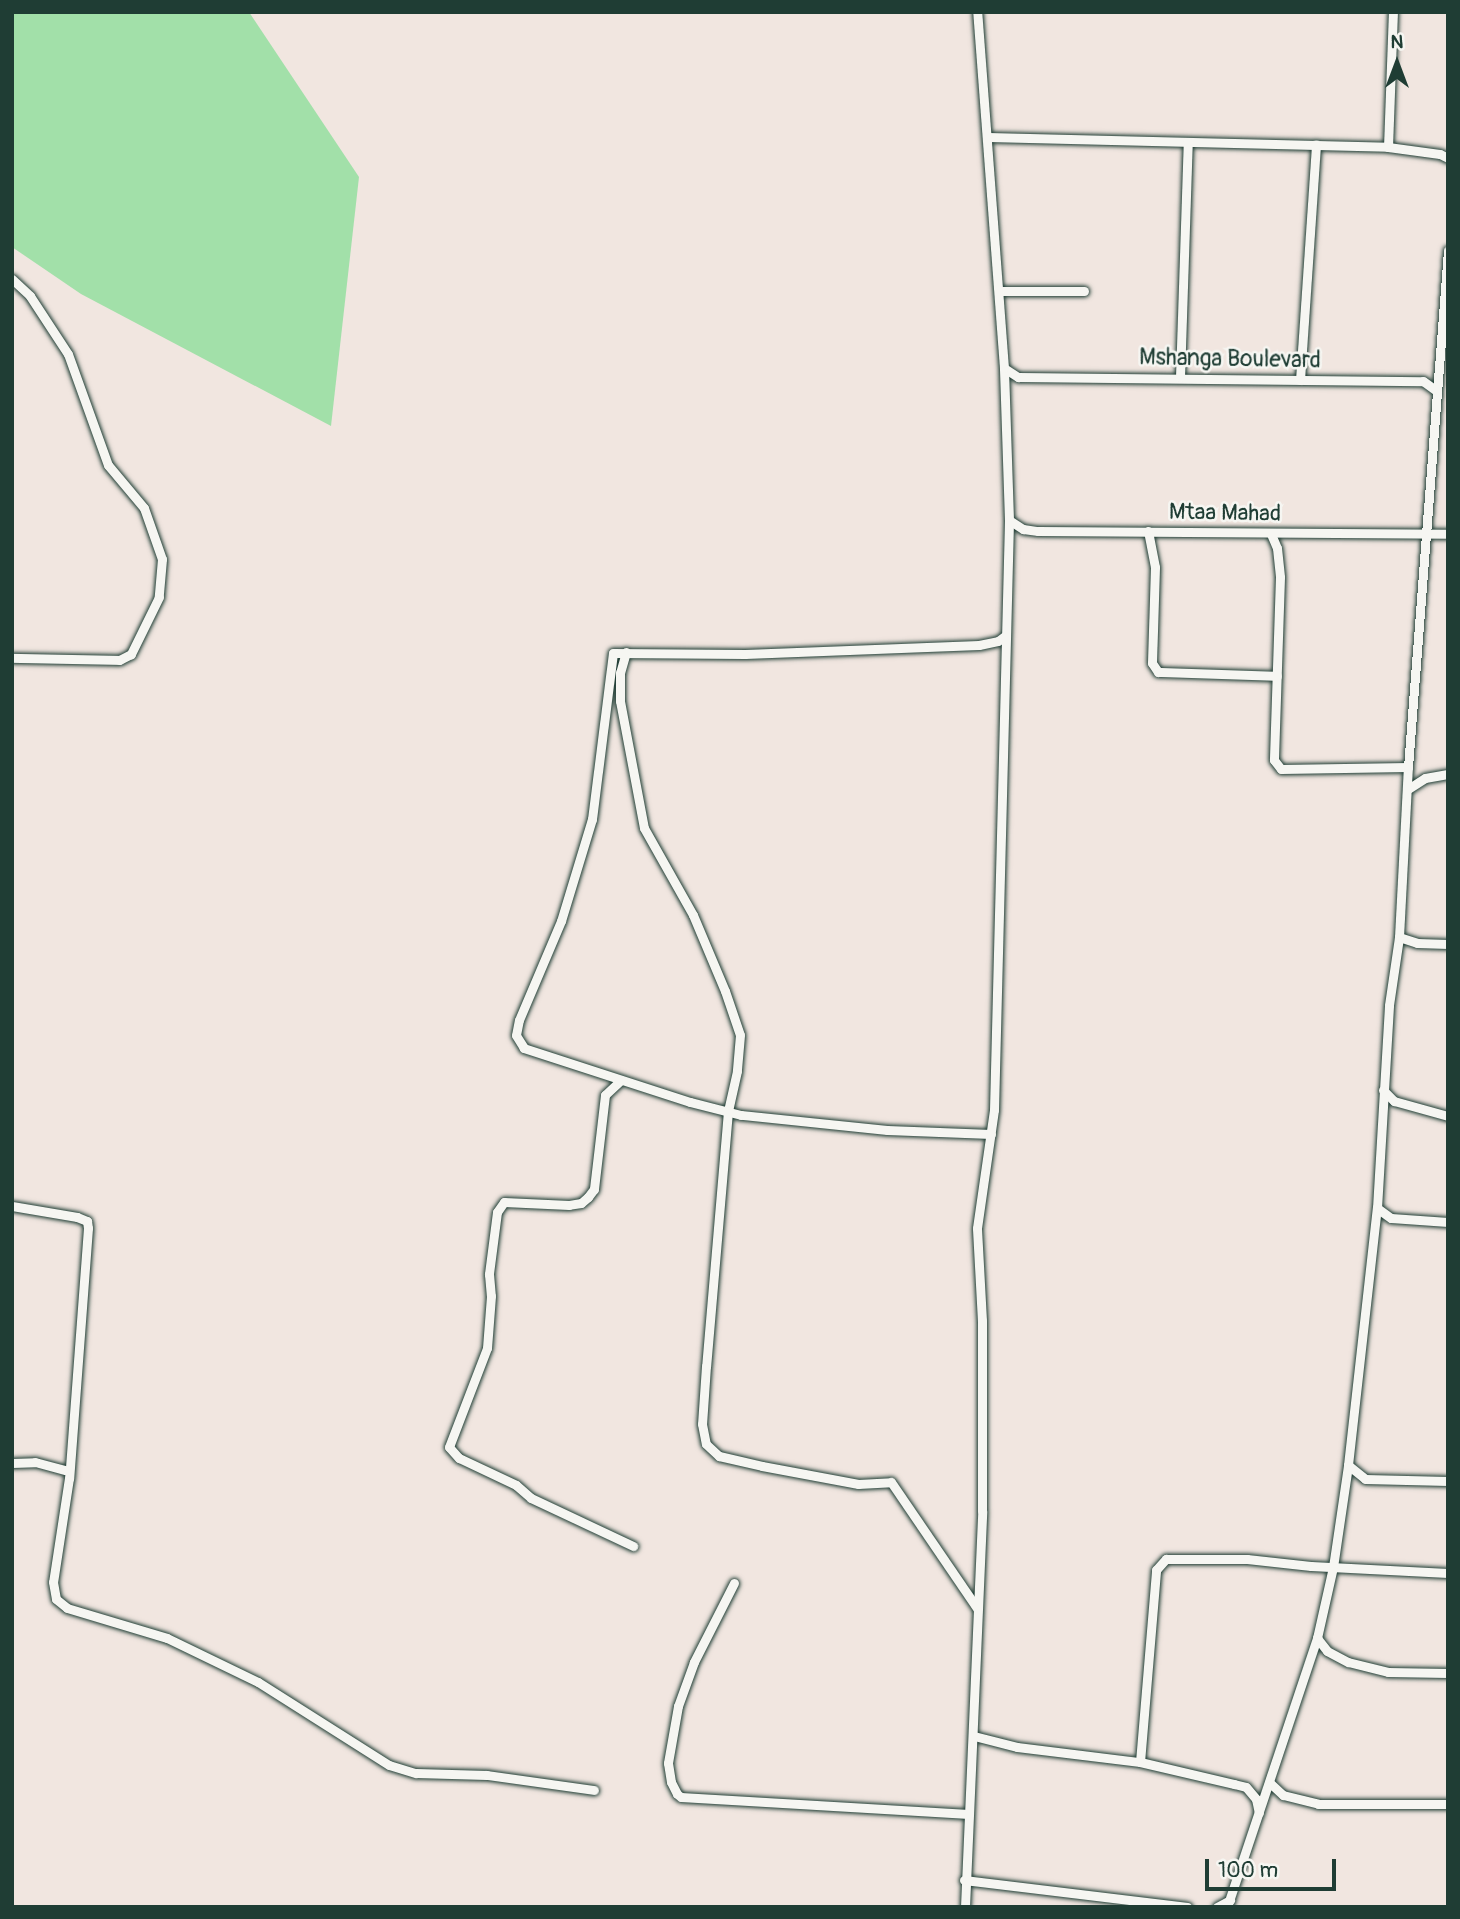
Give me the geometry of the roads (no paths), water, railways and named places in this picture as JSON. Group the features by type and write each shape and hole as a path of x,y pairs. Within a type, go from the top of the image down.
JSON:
{"street":[{"path":"965,1907 964,1880 974,1751 982,1443 982,1321 977,1228 995,1110 1009,543 1004,368 977,12"},
{"path":"1388,147 1392,12"},
{"path":"988,137 1388,147 1445,155"},
{"path":"1180,377 1188,142"},
{"path":"1300,380 1316,145"},
{"path":"1217,1907 1228,1903 1260,1816 1317,1638 1333,1567 1348,1465 1377,1208 1383,1090 1395,953 1399,937 1408,766 1448,251"},
{"path":"12,279 30,296 68,354 108,465 144,508 157,536 162,576 159,597 131,654 119,660 12,659"},
{"path":"999,292 1084,292"},
{"path":"1004,368 1018,377 1004,394"},
{"path":"1437,391 1423,382 1439,370"},
{"name":"Mshanga Boulevard","path":"1018,377 1423,382"},
{"path":"1009,520 1023,529 1009,543"},
{"name":"Mtaa Mahad","path":"1023,529 1271,534 1427,531 1448,534"},
{"path":"1147,531 1153,544 1156,567 1152,663 1158,672 1277,676"},
{"path":"1271,534 1277,548 1280,577 1273,760 1281,769 1408,766 1425,778"},
{"path":"991,1134 887,1130 761,1118 714,1108 524,1048 517,1039 516,1029 561,921 582,852 593,807 613,653 745,654 979,645 998,641 1006,635"},
{"path":"626,652 620,673 620,701 644,828 693,915 740,1035 728,1111 706,1366 702,1424 706,1444 719,1456 762,1466 858,1484 891,1482 977,1608"},
{"path":"1408,789 1425,778 1448,774"},
{"path":"1399,937 1412,942 1448,944"},
{"path":"1395,953 1412,942"},
{"path":"599,1072 606,1095 594,1189 581,1203 569,1205 504,1202 496,1212 489,1275 491,1296 487,1348 449,1447 459,1458 516,1485 531,1498 633,1546"},
{"path":"606,1095 621,1080"},
{"path":"1383,1090 1394,1101 1448,1116"},
{"path":"714,1108 732,1097"},
{"path":"1382,1107 1394,1101"},
{"path":"12,1206 77,1217 86,1221 88,1228 69,1471 53,1582 56,1599 67,1608 167,1638 258,1682 389,1765 416,1773 487,1775 594,1790"},
{"path":"1377,1208 1391,1218 1448,1222"},
{"path":"12,1462 35,1462 69,1471"},
{"path":"1348,1465 1358,1476 1366,1479 1448,1481"},
{"path":"1343,1492 1366,1479"},
{"path":"1140,1762 1156,1577 1160,1565 1172,1557 1247,1559 1448,1573"},
{"path":"734,1583 694,1662 678,1706 668,1763 671,1782 677,1794 681,1797 968,1814"},
{"path":"1317,1638 1327,1651 1348,1662 1388,1672 1448,1673"},
{"path":"974,1736 1017,1747 1140,1762 1247,1787 1271,1781"},
{"path":"974,1751 993,1741"},
{"path":"1271,1781 1283,1795 1318,1804 1448,1804"},
{"path":"1247,1787 1256,1799 1260,1816"},
{"path":"964,1880 1187,1907"}]}
